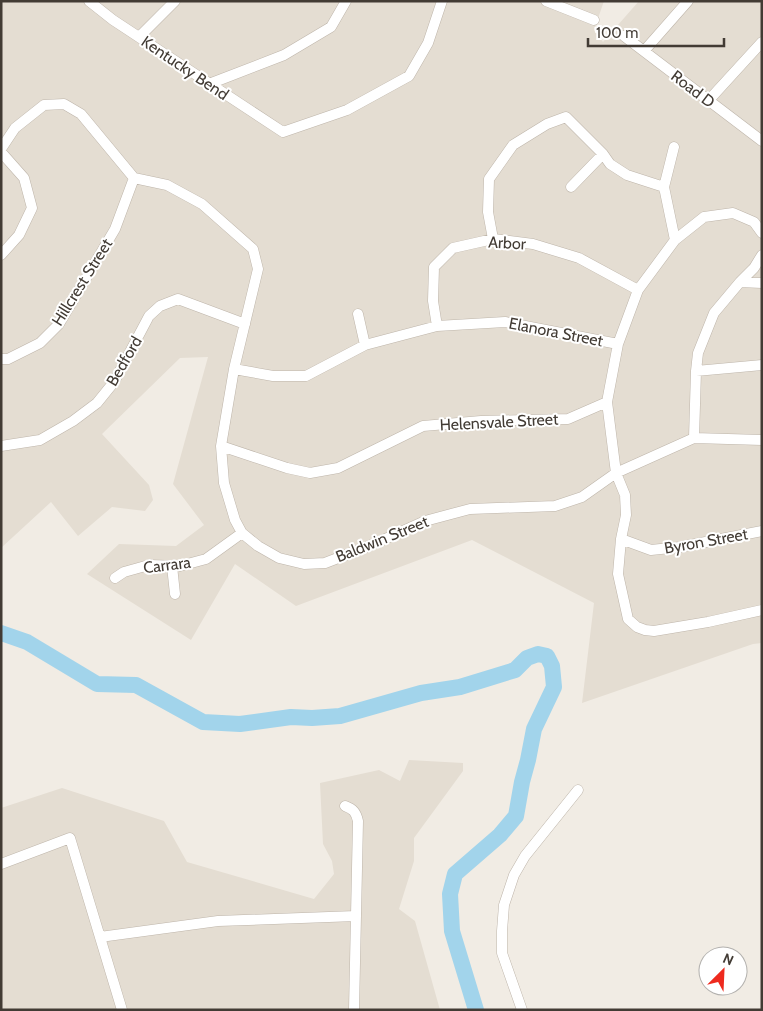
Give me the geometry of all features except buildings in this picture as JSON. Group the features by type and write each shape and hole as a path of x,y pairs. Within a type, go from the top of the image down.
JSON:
{"street":[{"name":"Kentucky Bend","path":"89,1 113,20 284,132 347,110 409,76 428,43 442,1"},
{"path":"139,37 175,1"},
{"path":"209,84 284,55 331,27 346,1"},
{"path":"547,1 592,19"},
{"path":"644,51 688,1"},
{"name":"Road D","path":"624,36 762,140"},
{"path":"708,101 762,42"},
{"path":"1,255 19,235 32,208 24,178 1,150 15,128 44,105 64,104 81,114 134,178"},
{"path":"493,239 488,212 489,180 513,145 548,124 566,117 603,154 610,164 627,175 664,187"},
{"path":"674,147 664,187 675,240"},
{"path":"571,187 603,154"},
{"name":"Baldwin Street","path":"134,178 167,185 202,204 254,250 258,269 234,370 222,446 224,483 235,520 242,532 258,546 279,558 304,564 325,563 425,521 470,509 555,506 582,497 616,473 694,438"},
{"name":"Hillcrest Street","path":"1,359 8,359 40,343 59,324 115,230 134,178"},
{"path":"762,233 754,222 733,213 704,217 675,240 638,290 618,344 607,402 616,473 625,495 626,515 621,539 618,574 628,619 637,627 654,631 762,610"},
{"name":"Arbor","path":"437,326 432,301 434,266 453,248 493,239 533,244 579,258 638,290"},
{"path":"762,255 754,268 714,313 698,353 694,438 762,440"},
{"path":"740,282 762,284"},
{"name":"Bedford","path":"1,446 40,440 73,421 97,403 114,382 148,316 160,306 178,299 245,324"},
{"path":"358,314 366,345"},
{"name":"Elanora Street","path":"234,370 273,376 306,376 366,345 437,326 505,322 618,344"},
{"path":"696,370 762,365"},
{"name":"Helensvale Street","path":"222,446 310,474 338,468 422,426 481,421 568,419 607,402"},
{"name":"Byron Street","path":"621,539 651,550 680,547 762,531"},
{"name":"Carrara","path":"115,578 124,572 149,565 180,566 206,559 242,532"},
{"path":"172,566 175,594"},
{"path":"522,1010 502,953 504,905 514,875 525,856 578,790"},
{"path":"345,806 354,810 358,820 354,1010"},
{"path":"1,864 70,838 122,1010"},
{"path":"100,937 218,921 356,916"}],"shaded area":[{"path":"1,1 604,1 594,30 603,42 639,1 762,1 762,643 753,644 582,703 594,603 472,540 296,606 235,564 191,640 87,574 119,544 176,546 204,525 173,484 208,357 180,358 102,434 149,485 153,500 145,511 112,507 78,536 51,502 1,548"},
{"path":"409,760 463,763 463,771 414,838 414,861 399,909 415,921 440,1010 1,1010 1,808 62,788 164,821 187,862 314,899 334,874 332,861 323,844 320,783 379,770 400,781"}],"waterway":[{"path":"1,633 27,642 97,684 136,685 203,722 240,724 291,717 340,716 421,693 460,687 515,670 527,658 538,654 547,656 552,666 554,687 534,729 516,816 500,835 455,874 450,894 452,931 476,1010"}]}
